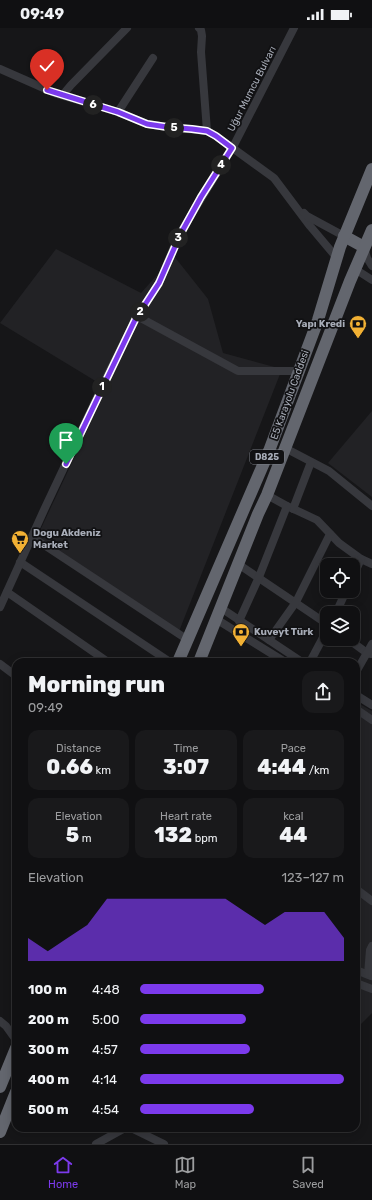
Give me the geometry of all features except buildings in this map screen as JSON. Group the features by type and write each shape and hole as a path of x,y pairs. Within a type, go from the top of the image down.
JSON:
{"highway":[{"name":"E5 Karayolu Caddesi","path":"180,658 269,452 318,320 344,236 372,169"},
{"name":"E5 Karayolu Caddesi","path":"201,658 267,495 355,269 372,230"},
{"path":"344,236 364,248"},
{"path":"337,258 355,269"},
{"path":"0,1087 12,1058"},
{"path":"0,1132 12,1102"}],"street":[{"path":"65,96 66,91 71,85 127,28"},
{"name":"Uğur Mumcu Bulvarı","path":"0,607 110,370 138,316 159,283 180,235 201,197 232,148 294,28"},
{"path":"200,29 207,131"},
{"path":"118,112 153,58"},
{"path":"0,69 47,90 118,112 147,124 207,131 216,136 274,178 337,258"},
{"path":"292,202 307,216 344,236"},
{"path":"364,248 367,258 372,266"},
{"path":"355,269 372,280"},
{"path":"138,316 238,371 299,370"},
{"path":"285,448 329,471 372,506"},
{"path":"239,621 311,462"},
{"path":"267,495 317,520 339,543 361,559 372,564"},
{"path":"269,640 296,602 330,534"},
{"path":"32,536 188,640"},
{"path":"20,562 164,658"},
{"path":"238,564 320,619"},
{"path":"7,592 102,658"},
{"path":"218,613 239,621 296,658"},
{"path":"218,613 280,658"},
{"path":"312,658 320,643"},
{"path":"360,667 370,653 372,644"},
{"path":"359,646 370,653"},
{"path":"0,664 12,673"},
{"path":"360,698 372,705"},
{"path":"360,712 372,720"},
{"path":"360,891 372,901"},
{"path":"360,971 370,975 370,950 372,946"},
{"path":"360,984 372,989"},
{"path":"0,1021 12,1034"},
{"path":"96,1144 118,1132"},
{"path":"139,1132 164,1144"}],"shaded area":[{"path":"56,249 141,293 174,256 208,299 223,353 282,369 178,634 37,537 107,388 0,323"},
{"path":"372,411 372,497 328,463"},
{"path":"360,704 372,711 372,1013 360,1025"}],"place":[{"name":"Yapı Kredi","path":"358,339"},
{"name":"Dogu Akdeniz Market","path":"20,554"},
{"name":"Kuveyt Türk","path":"241,647"}],"route":[{"path":"47,90 94,106 118,112 147,124 207,131 232,148 201,197 180,235 159,283 135,320 66,464"}]}
